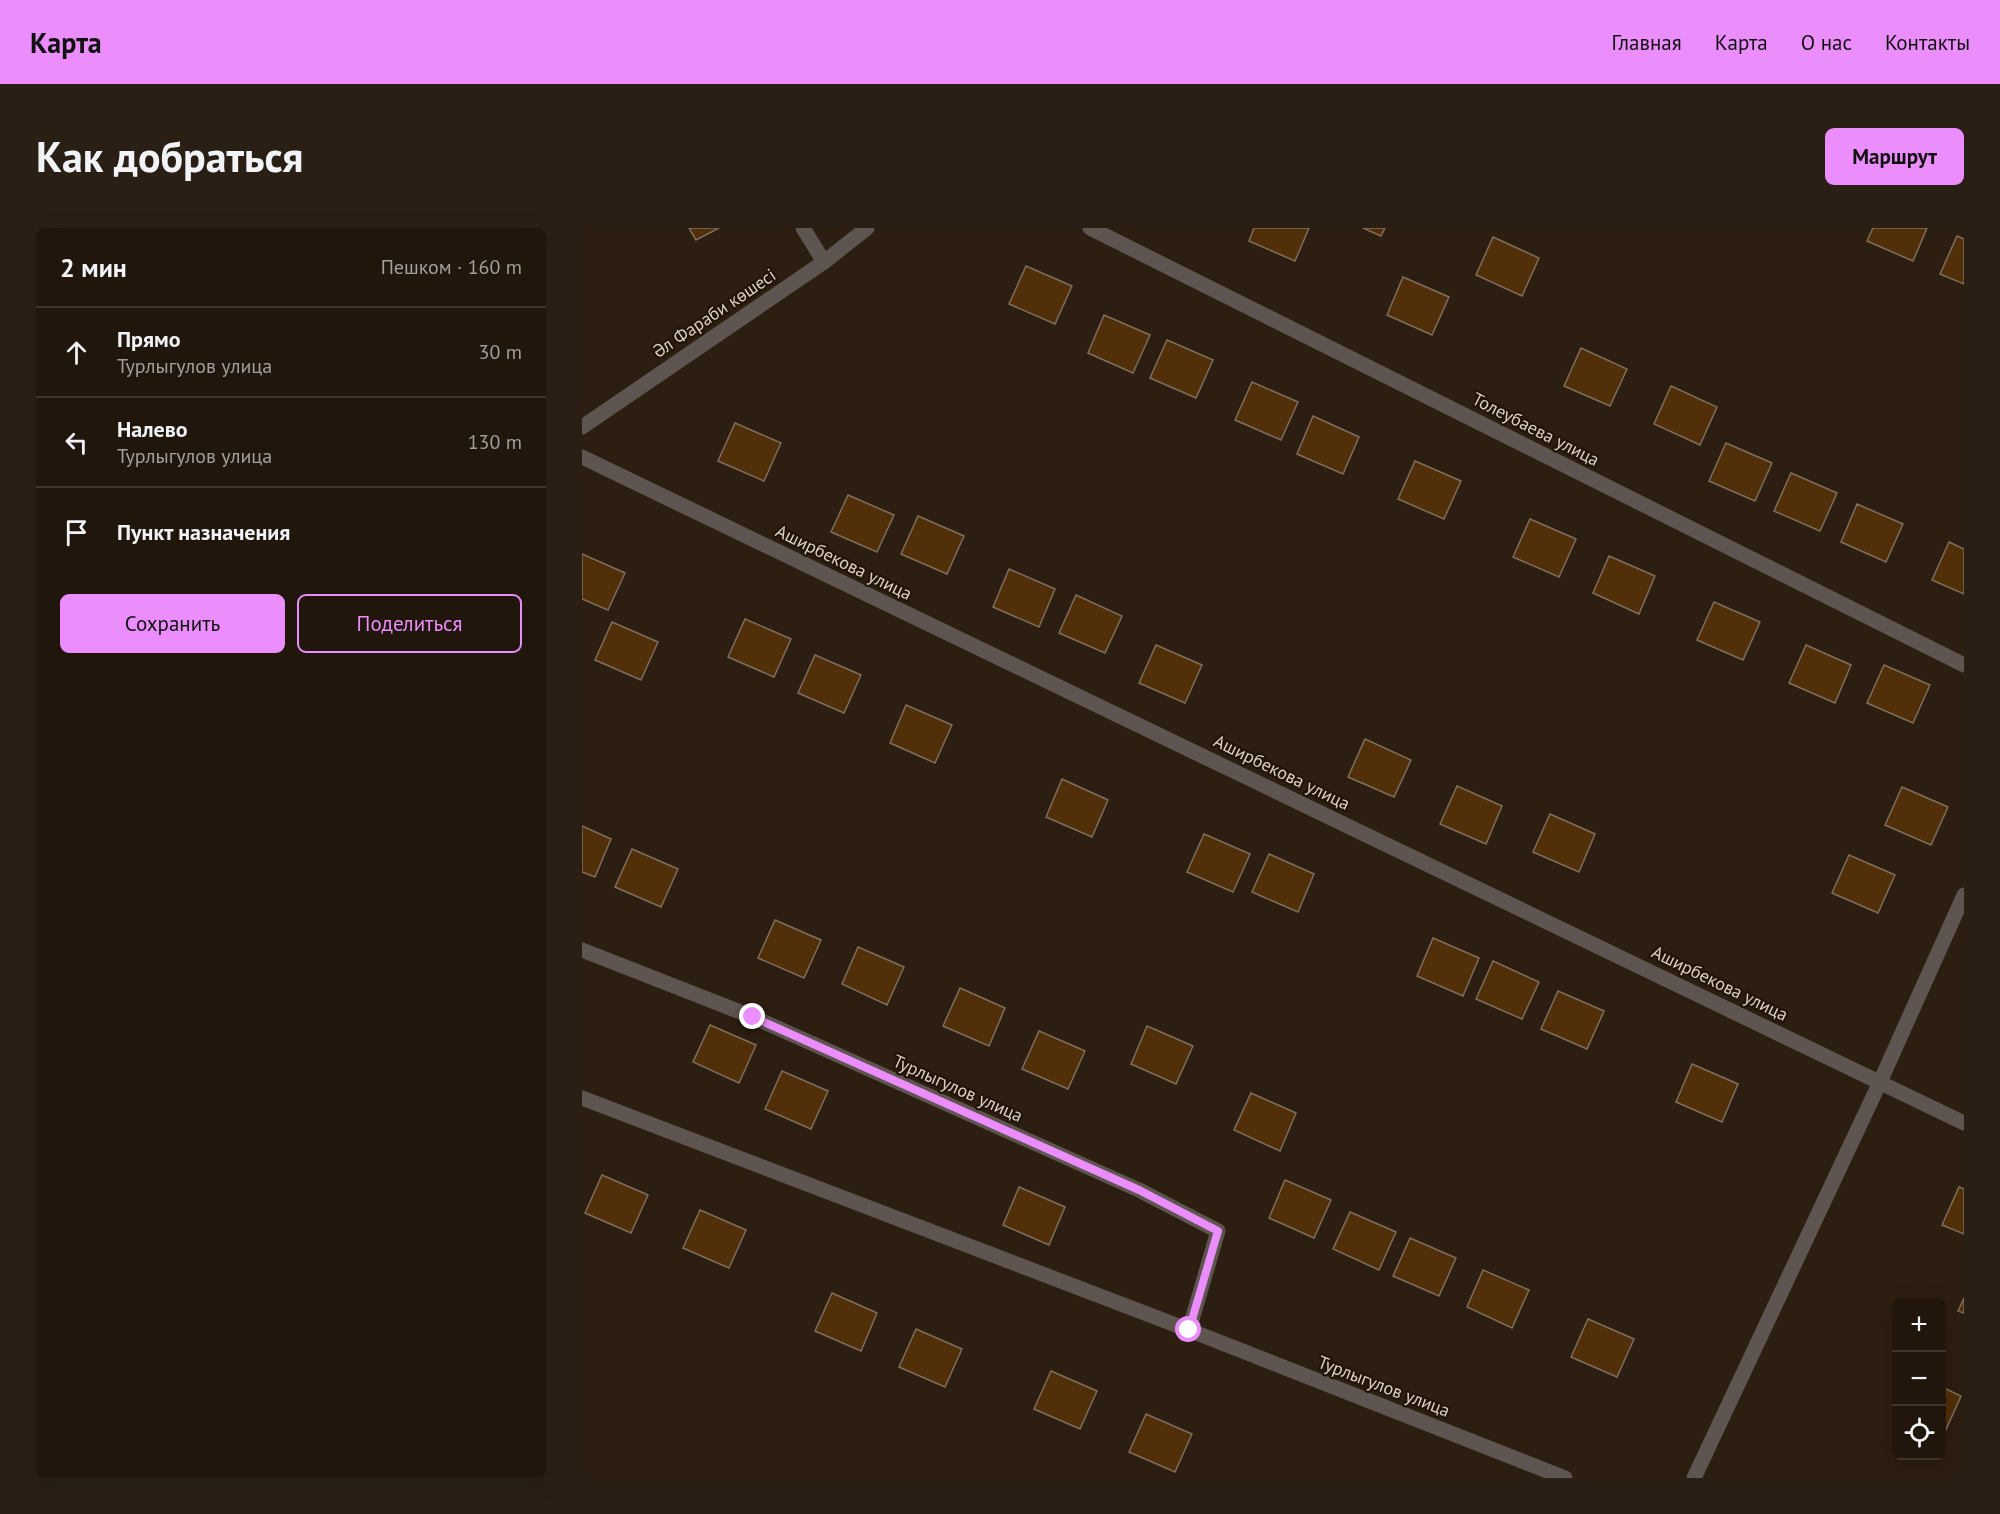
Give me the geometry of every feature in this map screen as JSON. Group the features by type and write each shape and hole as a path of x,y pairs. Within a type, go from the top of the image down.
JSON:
{"street":[{"path":"803,228 824,262"},
{"name":"Әл Фараби көшесі","path":"582,427 824,262 867,228"},
{"name":"Толеубаева улица","path":"1090,228 1964,665"},
{"name":"Аширбекова улица","path":"582,457 1964,1124"},
{"path":"1694,1478 1880,1082 1964,895"},
{"name":"Турлыгулов улица","path":"582,950 753,1017 1139,1190 1218,1231 1189,1330"},
{"name":"Турлыгулов улица","path":"582,1098 1189,1330 1565,1478"}],"building":[{"path":"689,228 719,228 696,240"},
{"path":"1254,228 1309,228 1295,261 1249,241"},
{"path":"1363,228 1385,228 1381,236"},
{"path":"1873,228 1927,228 1913,261 1867,241"},
{"path":"1957,236 1964,239 1964,284 1940,274"},
{"path":"1493,237 1539,258 1522,296 1476,275"},
{"path":"1026,266 1072,286 1055,324 1009,304"},
{"path":"1403,277 1449,297 1432,335 1387,315"},
{"path":"1104,315 1150,335 1133,373 1088,353"},
{"path":"1167,340 1213,360 1196,398 1150,378"},
{"path":"1581,348 1627,369 1610,406 1564,386"},
{"path":"1252,382 1298,402 1281,440 1235,420"},
{"path":"1671,386 1717,407 1700,445 1654,424"},
{"path":"1313,416 1359,437 1343,474 1297,454"},
{"path":"735,423 781,443 764,481 718,461"},
{"path":"1726,443 1772,463 1755,501 1709,481"},
{"path":"1415,461 1461,481 1444,519 1398,499"},
{"path":"1791,473 1837,493 1820,531 1774,511"},
{"path":"848,495 894,515 877,552 831,532"},
{"path":"1857,504 1903,524 1886,562 1841,542"},
{"path":"918,516 964,536 947,574 901,554"},
{"path":"1530,519 1576,539 1559,577 1513,557"},
{"path":"1949,542 1964,549 1964,594 1932,580"},
{"path":"582,554 625,573 608,610 582,599"},
{"path":"1609,556 1655,576 1639,614 1593,593"},
{"path":"1009,569 1055,589 1039,627 993,607"},
{"path":"1076,595 1122,616 1105,653 1059,633"},
{"path":"1714,602 1760,622 1743,660 1697,640"},
{"path":"745,619 791,639 774,677 728,657"},
{"path":"612,622 658,642 641,680 595,660"},
{"path":"1156,645 1202,665 1185,703 1139,683"},
{"path":"1806,645 1851,665 1835,703 1789,683"},
{"path":"815,655 861,675 844,713 798,693"},
{"path":"1884,665 1930,685 1913,723 1867,703"},
{"path":"906,705 952,725 935,763 890,743"},
{"path":"1365,739 1411,760 1394,797 1348,777"},
{"path":"1062,779 1108,800 1092,837 1046,817"},
{"path":"1457,786 1502,806 1486,844 1440,824"},
{"path":"1902,787 1948,807 1931,845 1885,825"},
{"path":"1550,814 1595,834 1579,872 1533,852"},
{"path":"582,826 611,839 595,877 582,872"},
{"path":"1204,834 1250,854 1233,892 1187,872"},
{"path":"632,849 678,869 661,907 615,887"},
{"path":"1269,854 1314,874 1298,912 1252,892"},
{"path":"1849,855 1895,875 1878,913 1832,893"},
{"path":"775,920 821,940 804,978 758,958"},
{"path":"1433,938 1479,958 1463,996 1417,976"},
{"path":"858,947 904,967 887,1005 842,984"},
{"path":"1493,961 1539,982 1522,1019 1476,999"},
{"path":"960,988 1005,1008 989,1046 943,1026"},
{"path":"1558,991 1604,1011 1587,1049 1541,1029"},
{"path":"710,1025 756,1045 739,1083 693,1062"},
{"path":"1147,1026 1193,1046 1176,1084 1131,1064"},
{"path":"1039,1031 1085,1051 1068,1089 1022,1069"},
{"path":"1692,1064 1738,1084 1722,1122 1676,1102"},
{"path":"782,1071 828,1091 811,1129 765,1109"},
{"path":"1251,1093 1296,1113 1280,1151 1234,1130"},
{"path":"602,1175 648,1195 631,1233 585,1213"},
{"path":"1285,1180 1331,1200 1314,1238 1269,1218"},
{"path":"1019,1187 1065,1207 1049,1245 1003,1225"},
{"path":"1959,1187 1964,1189 1964,1234 1942,1225"},
{"path":"700,1210 746,1230 729,1268 683,1248"},
{"path":"1350,1212 1396,1232 1379,1270 1333,1249"},
{"path":"1410,1238 1456,1258 1439,1296 1393,1276"},
{"path":"1483,1270 1529,1290 1512,1328 1467,1307"},
{"path":"832,1293 877,1313 861,1351 815,1331"},
{"path":"1964,1298 1964,1313 1958,1311"},
{"path":"1588,1319 1634,1339 1617,1377 1571,1357"},
{"path":"916,1329 962,1349 945,1387 899,1367"},
{"path":"1051,1371 1097,1391 1080,1429 1034,1409"},
{"path":"1946,1389 1961,1396 1946,1430"},
{"path":"1146,1414 1192,1434 1175,1472 1129,1452"}],"route":[{"path":"753,1017 1139,1190 1218,1231 1189,1330"}]}
